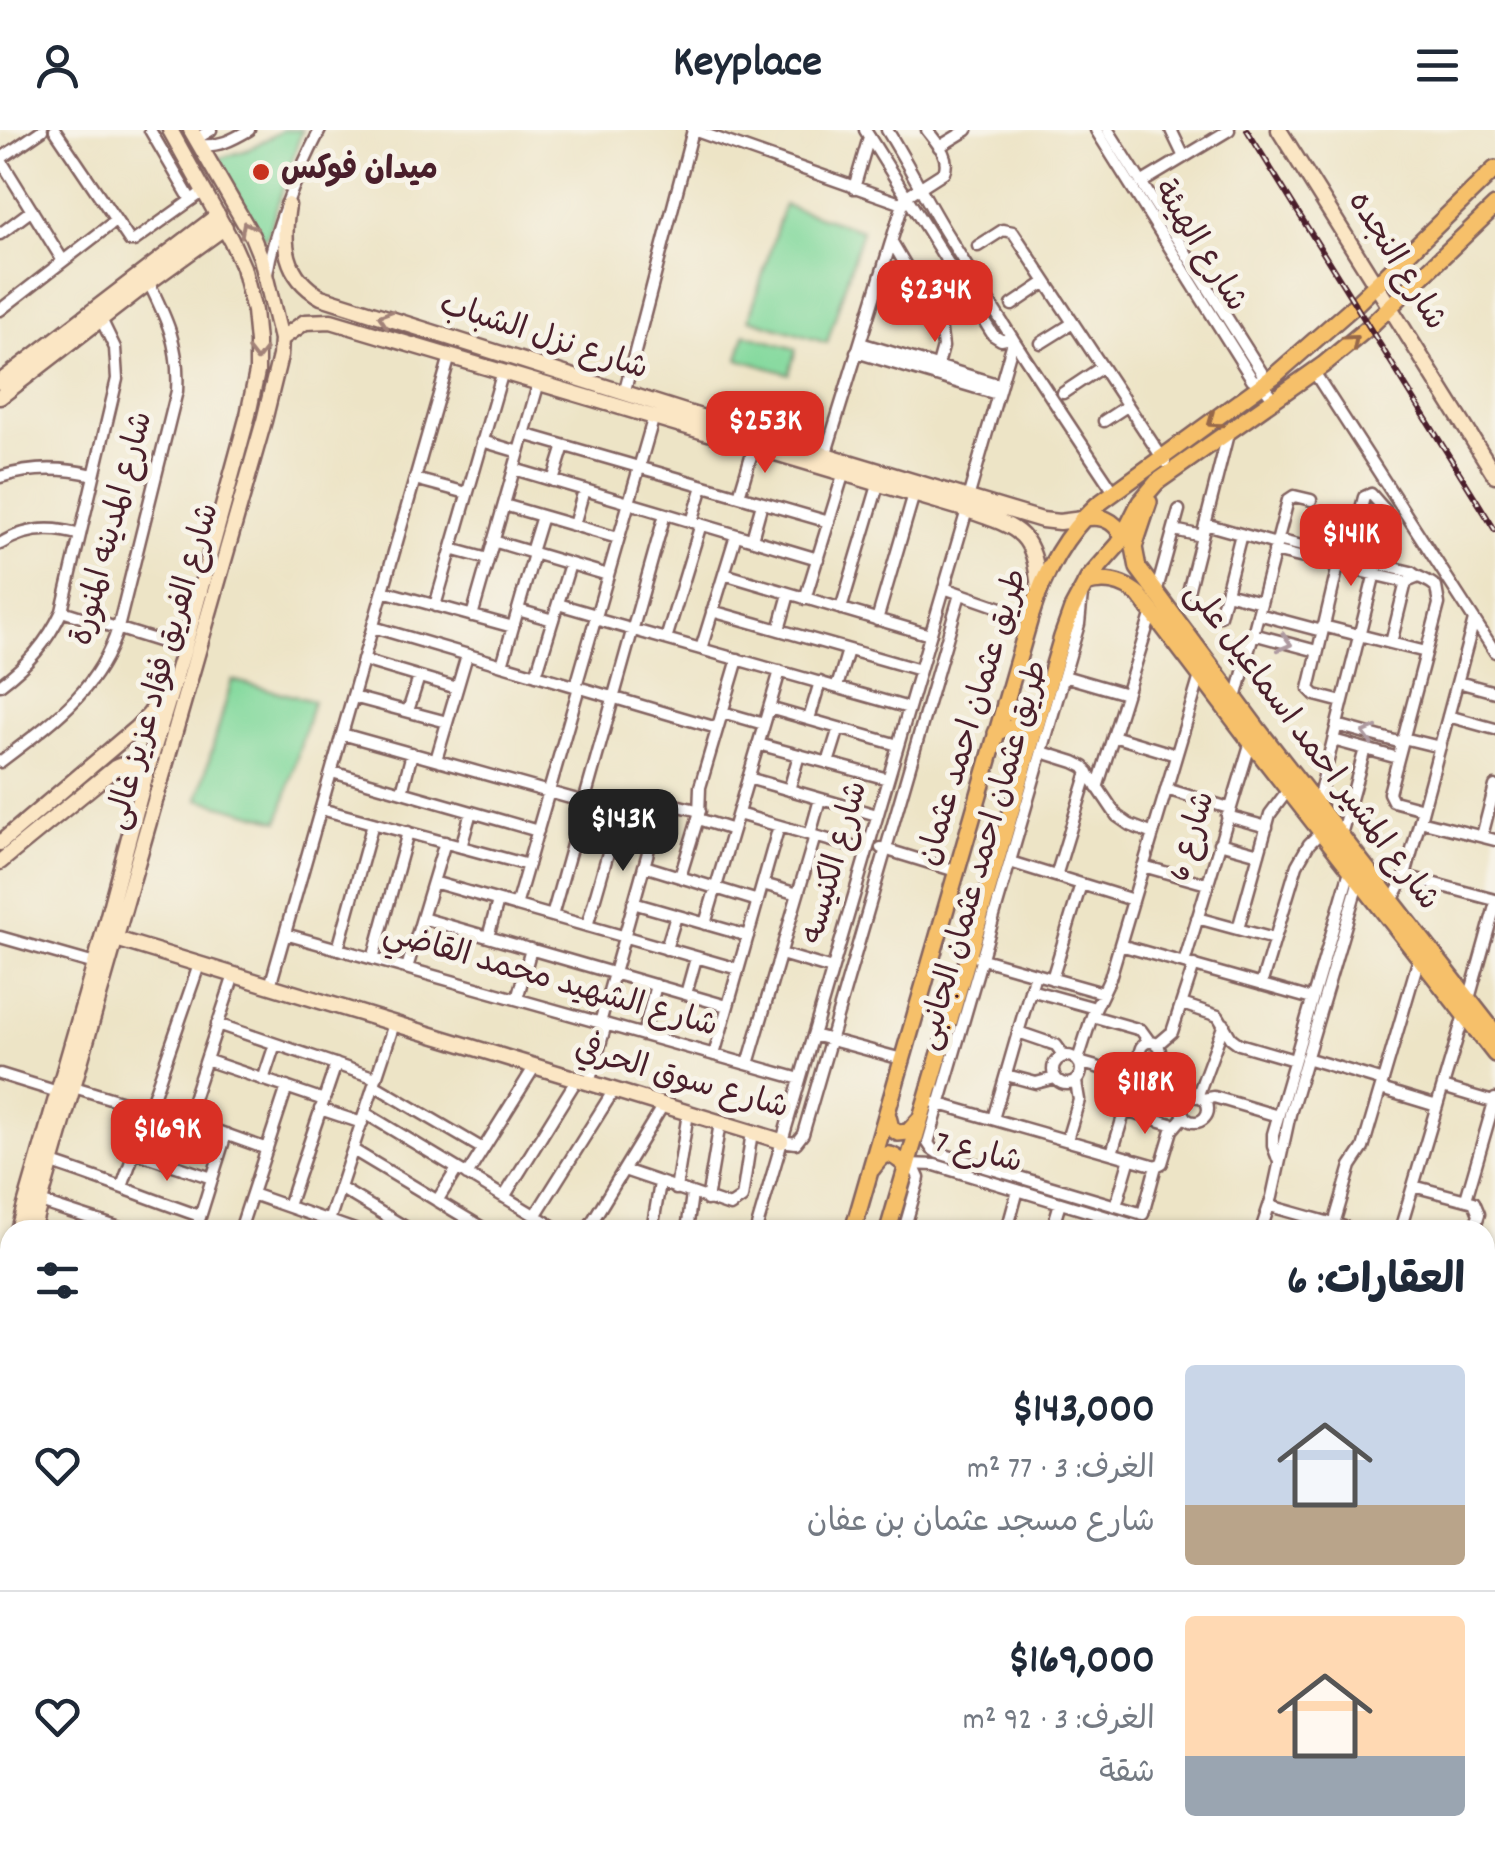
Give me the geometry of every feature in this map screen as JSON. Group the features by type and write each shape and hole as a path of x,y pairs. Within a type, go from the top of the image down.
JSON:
{"main road":[{"name":"طريق عثمان احمد عثمان","path":"891,1220 920,1120 932,1102 1037,747 1039,714 1065,628 1083,587 1124,537 1140,502 1167,465 1377,284 1495,169"},
{"name":"طريق عثمان احمد عثمان","path":"856,1220 1030,618 1060,549 1082,519 1114,492 1228,434 1319,368 1495,206"},
{"path":"1269,380 1282,386 1310,366 1319,368"},
{"name":"شارع المشير احمد اسماعيل على","path":"1156,482 1134,548 1138,568 1236,700 1288,790 1321,832 1392,901 1495,1054"},
{"path":"1082,519 1107,519 1124,537"},
{"name":"شارع المشير احمد اسماعيل على","path":"1083,587 1105,580 1139,595 1200,676 1317,804 1420,958 1495,1033"},
{"path":"1005,704 1019,718 1039,714"},
{"path":"996,734 1004,728 1014,728 1026,734 1037,747"},
{"path":"887,1113 891,1128 898,1134 908,1132 920,1120"},
{"path":"870,1170 889,1154 907,1165"}],"street":[{"path":"42,130 1,161 63,262"},
{"path":"55,130 126,238 134,241 198,196 167,159 150,130"},
{"name":"شارع الفريق فؤاد عزيز غالى","path":"132,831 242,468 258,357 254,312 243,267 221,221 198,196 182,150 170,130"},
{"path":"195,138 212,130"},
{"path":"195,138 224,144 250,130"},
{"path":"266,280 275,240 320,130"},
{"path":"624,394 693,130 854,188 904,200"},
{"path":"886,130 1012,340 1114,492"},
{"path":"825,456 904,200 946,169 947,160 927,130"},
{"path":"939,147 967,130"},
{"name":"شارع الهيئة","path":"1096,130 1124,166 1252,379 1269,380"},
{"name":"شارع الهيئة","path":"1108,130 1124,166 1141,183 1269,380 1274,400"},
{"path":"1171,130 1184,157"},
{"path":"1141,183 1230,130"},
{"name":"شارع النجده","path":"1279,130 1495,475"},
{"path":"854,188 867,133"},
{"path":"867,133 904,200 993,335 1012,340"},
{"name":"شارع الفريق فؤاد عزيز غالى","path":"82,1008 116,939 132,831 145,777 242,468 264,420 280,356 281,339 261,258 195,138"},
{"path":"167,159 182,150"},
{"name":"شارع نزل الشباب","path":"288,205 285,232 291,268 307,288 328,300 624,394 754,446 914,494 1050,522 1082,519"},
{"path":"0,234 32,210"},
{"path":"0,310 115,221"},
{"path":"0,382 221,221"},
{"path":"978,246 1003,230 1012,231 1167,465"},
{"path":"892,242 937,317 943,348 936,371"},
{"path":"882,275 919,287"},
{"path":"0,397 100,319 146,277"},
{"name":"شارع المدينه المنورة","path":"0,762 86,690 118,628 178,390 175,342 146,277"},
{"path":"1012,305 1046,282"},
{"path":"0,686 46,643 62,611 118,379 115,348 100,319"},
{"name":"شارع نزل الشباب","path":"281,339 297,326 322,320 654,416 825,456 968,504 1008,524 1022,535 1036,559 1039,590"},
{"path":"1041,344 1073,323"},
{"path":"423,348 428,332"},
{"name":"شارع الكنيسه","path":"759,1220 944,588 1012,340"},
{"path":"858,348 998,390"},
{"name":"شارع نزل الشباب","path":"270,986 450,356"},
{"path":"1063,392 1102,367"},
{"path":"1319,368 1397,501 1495,652"},
{"path":"435,606 503,371"},
{"path":"472,616 539,382"},
{"path":"1104,422 1127,406"},
{"path":"248,415 255,422 264,420"},
{"path":"516,906 654,416"},
{"path":"524,434 829,522"},
{"path":"1188,592 1228,434"},
{"path":"482,441 519,452"},
{"path":"553,481 564,446"},
{"path":"738,496 754,446"},
{"path":"0,477 56,468 94,476"},
{"path":"514,470 818,559"},
{"path":"806,599 844,472"},
{"path":"415,479 468,493"},
{"path":"841,609 879,482"},
{"path":"666,639 703,486"},
{"path":"574,526 584,490"},
{"path":"877,620 914,494"},
{"path":"1317,804 1387,524 1385,510 1373,495 1365,496 1349,557"},
{"path":"1236,700 1290,498 1311,500"},
{"path":"1385,510 1397,501"},
{"path":"752,540 762,503"},
{"path":"504,505 618,538"},
{"path":"1156,593 1179,510"},
{"path":"552,916 664,514"},
{"path":"502,665 542,516"},
{"path":"0,544 40,530 80,535"},
{"path":"1174,530 1241,534 1338,566 1376,569"},
{"path":"1220,616 1241,534"},
{"path":"701,648 736,535"},
{"path":"493,542 608,575"},
{"path":"1276,545 1349,557 1411,580 1432,583 1436,588 1439,598 1390,798 1422,815 1495,840"},
{"path":"452,549 488,559"},
{"path":"536,675 570,564"},
{"path":"1338,566 1308,688 1315,695 1342,702"},
{"path":"724,574 930,635"},
{"path":"1392,643 1411,580"},
{"name":"طريق عثمان احمد عثمان الجانبى","path":"975,957 1010,862 1037,747 1080,624 1083,587"},
{"path":"944,588 1030,618"},
{"path":"383,592 513,627"},
{"path":"1226,593 1323,628 1426,652"},
{"path":"779,630 789,594"},
{"name":"شارع سوق الحرفي","path":"116,939 792,1144 801,1138 960,594"},
{"path":"558,604 909,708"},
{"path":"518,610 553,620"},
{"path":"62,611 184,650"},
{"path":"712,611 920,670"},
{"path":"1097,788 1152,612"},
{"path":"1392,901 1405,876 1474,620"},
{"path":"373,627 717,728"},
{"path":"1253,634 1317,651"},
{"path":"837,687 848,650"},
{"path":"436,760 467,654"},
{"path":"680,877 699,815 700,787 738,659"},
{"path":"363,660 457,688"},
{"path":"0,862 149,716 178,668"},
{"path":"705,924 780,671"},
{"path":"408,711 419,676"},
{"path":"1064,676 1126,694"},
{"path":"1067,1140 1079,1100 1079,1061 1120,944 1200,676"},
{"path":"809,719 820,682"},
{"path":"1458,682 1495,692"},
{"path":"353,696 447,722"},
{"path":"769,708 898,745"},
{"path":"722,712 764,724"},
{"path":"1448,716 1495,728"},
{"path":"1336,725 1440,747"},
{"path":"828,763 839,728"},
{"path":"342,734 656,822"},
{"name":"شارع 6","path":"1153,1043 1172,1032 1182,1004 1196,918 1253,734"},
{"path":"1113,736 1176,755"},
{"path":"1333,740 1398,758"},
{"path":"758,744 888,780"},
{"path":"1037,747 1088,772 1123,821 1153,834"},
{"path":"1341,836 1365,748"},
{"path":"402,792 412,753"},
{"path":"789,790 799,755"},
{"path":"0,843 87,779 126,764 138,768 145,777"},
{"path":"332,772 538,831"},
{"path":"1056,876 1088,772"},
{"path":"748,778 877,815"},
{"path":"1482,836 1495,786"},
{"path":"1166,789 1267,826"},
{"path":"1238,929 1267,826 1275,805 1288,790"},
{"path":"748,1064 798,894 820,799"},
{"path":"504,1197 583,1081 603,1023 659,813 668,805 733,830"},
{"path":"321,808 528,865"},
{"path":"461,846 471,812"},
{"path":"587,926 620,812"},
{"path":"738,814 956,871"},
{"path":"338,949 373,822"},
{"path":"714,1054 779,826"},
{"path":"373,958 408,832"},
{"path":"1261,984 1297,865 1321,832"},
{"path":"407,968 445,842"},
{"path":"1218,843 1259,854"},
{"name":"شارع الفريق فؤاد عزيز غالى","path":"21,1220 66,1089 81,1036 82,1008 130,862"},
{"path":"1010,862 1133,900"},
{"path":"644,866 758,901"},
{"path":"1143,866 1206,884"},
{"path":"1309,1030 1312,999 1357,867"},
{"path":"1279,1163 1272,1140 1278,1116 1300,1059 1357,867"},
{"path":"1403,1220 1466,1007 1490,945 1495,900 1405,876"},
{"path":"433,882 738,970"},
{"path":"763,884 798,894"},
{"path":"1052,979 1081,884"},
{"path":"488,937 498,901"},
{"path":"633,904 748,936"},
{"path":"666,949 676,916"},
{"path":"422,918 728,1006"},
{"path":"1196,918 1274,939"},
{"name":"شارع الشهيد محمد القاضي","path":"285,934 800,1079"},
{"path":"0,937 95,964"},
{"path":"1120,944 1312,999"},
{"path":"517,999 531,949"},
{"path":"781,954 832,968"},
{"path":"975,957 1103,993"},
{"path":"686,994 696,958"},
{"path":"1335,1220 1351,1166 1363,1148 1420,958"},
{"path":"122,1187 200,964"},
{"path":"993,1119 1035,974"},
{"path":"186,1120 234,975"},
{"path":"642,1035 656,985"},
{"path":"1030,990 1141,1030 1160,1054 1156,1060 1141,1057"},
{"path":"1182,1004 1215,1014 1238,1044 1300,1059 1437,1106"},
{"path":"218,1024 336,1064 375,1082 483,1149"},
{"path":"329,1220 394,1024"},
{"path":"1200,1098 1224,1024"},
{"path":"1018,1032 1056,1044 1064,1056"},
{"path":"813,1034 902,1059"},
{"path":"1112,1154 1141,1047 1153,1043"},
{"path":"263,1080 275,1044"},
{"path":"1076,1082 1065,1084 1055,1078 1055,1063 1064,1056 1135,1078"},
{"path":"1265,1220 1300,1059"},
{"path":"206,1060 363,1118 542,1220"},
{"path":"288,1206 336,1064"},
{"path":"437,1200 483,1149 535,1066"},
{"path":"0,1074 150,1109 267,1149"},
{"path":"1006,1075 1039,1084 1055,1078"},
{"path":"243,1220 286,1087"},
{"path":"1443,1087 1494,1100 1466,1199"},
{"name":"شارع الفريق فؤاد عزيز غالى","path":"35,1220 52,1163 66,1089"},
{"path":"535,1216 614,1090"},
{"path":"932,1102 1156,1166 1163,1161 1172,1130 1190,1098 1214,1098 1278,1116"},
{"path":"1125,1110 1194,1122 1204,1118 1208,1108 1200,1098"},
{"name":"شارع 7","path":"932,1102 928,1143 934,1151 1142,1214 1156,1166"},
{"path":"593,1220 663,1105"},
{"path":"676,1188 688,1113"},
{"path":"708,1200 720,1123"},
{"path":"624,1170 726,1206 742,1198 752,1132"},
{"path":"199,1220 226,1134"},
{"path":"352,1150 470,1220"},
{"path":"134,1152 212,1178"},
{"path":"1109,1218 1130,1158"},
{"path":"52,1163 200,1216"},
{"path":"907,1165 915,1169 919,1178 907,1220"},
{"name":"شارع 7","path":"907,1165 935,1165 1116,1220"},
{"path":"654,1220 660,1183"},
{"path":"1414,1186 1474,1202 1478,1210 1476,1220"},
{"path":"340,1188 393,1220"},
{"path":"1010,1220 1018,1190"},
{"path":"252,1194 326,1220"},
{"path":"688,1220 692,1194"},
{"path":"1084,1210 1087,1197"},
{"path":"40,1202 95,1220"},
{"path":"1055,1220 1060,1203"},
{"path":"1270,1206 1320,1220"}],"green space":[{"path":"283,130 302,130 265,238 218,159 247,150"},
{"path":"784,205 862,230 827,343 749,319"},
{"path":"745,334 796,349 789,374 738,359"},
{"path":"232,680 313,701 279,821 198,799"}],"railway":[{"path":"1247,130 1495,530"}],"place":[{"name":"ميدان فوكس","path":"261,172"}]}
